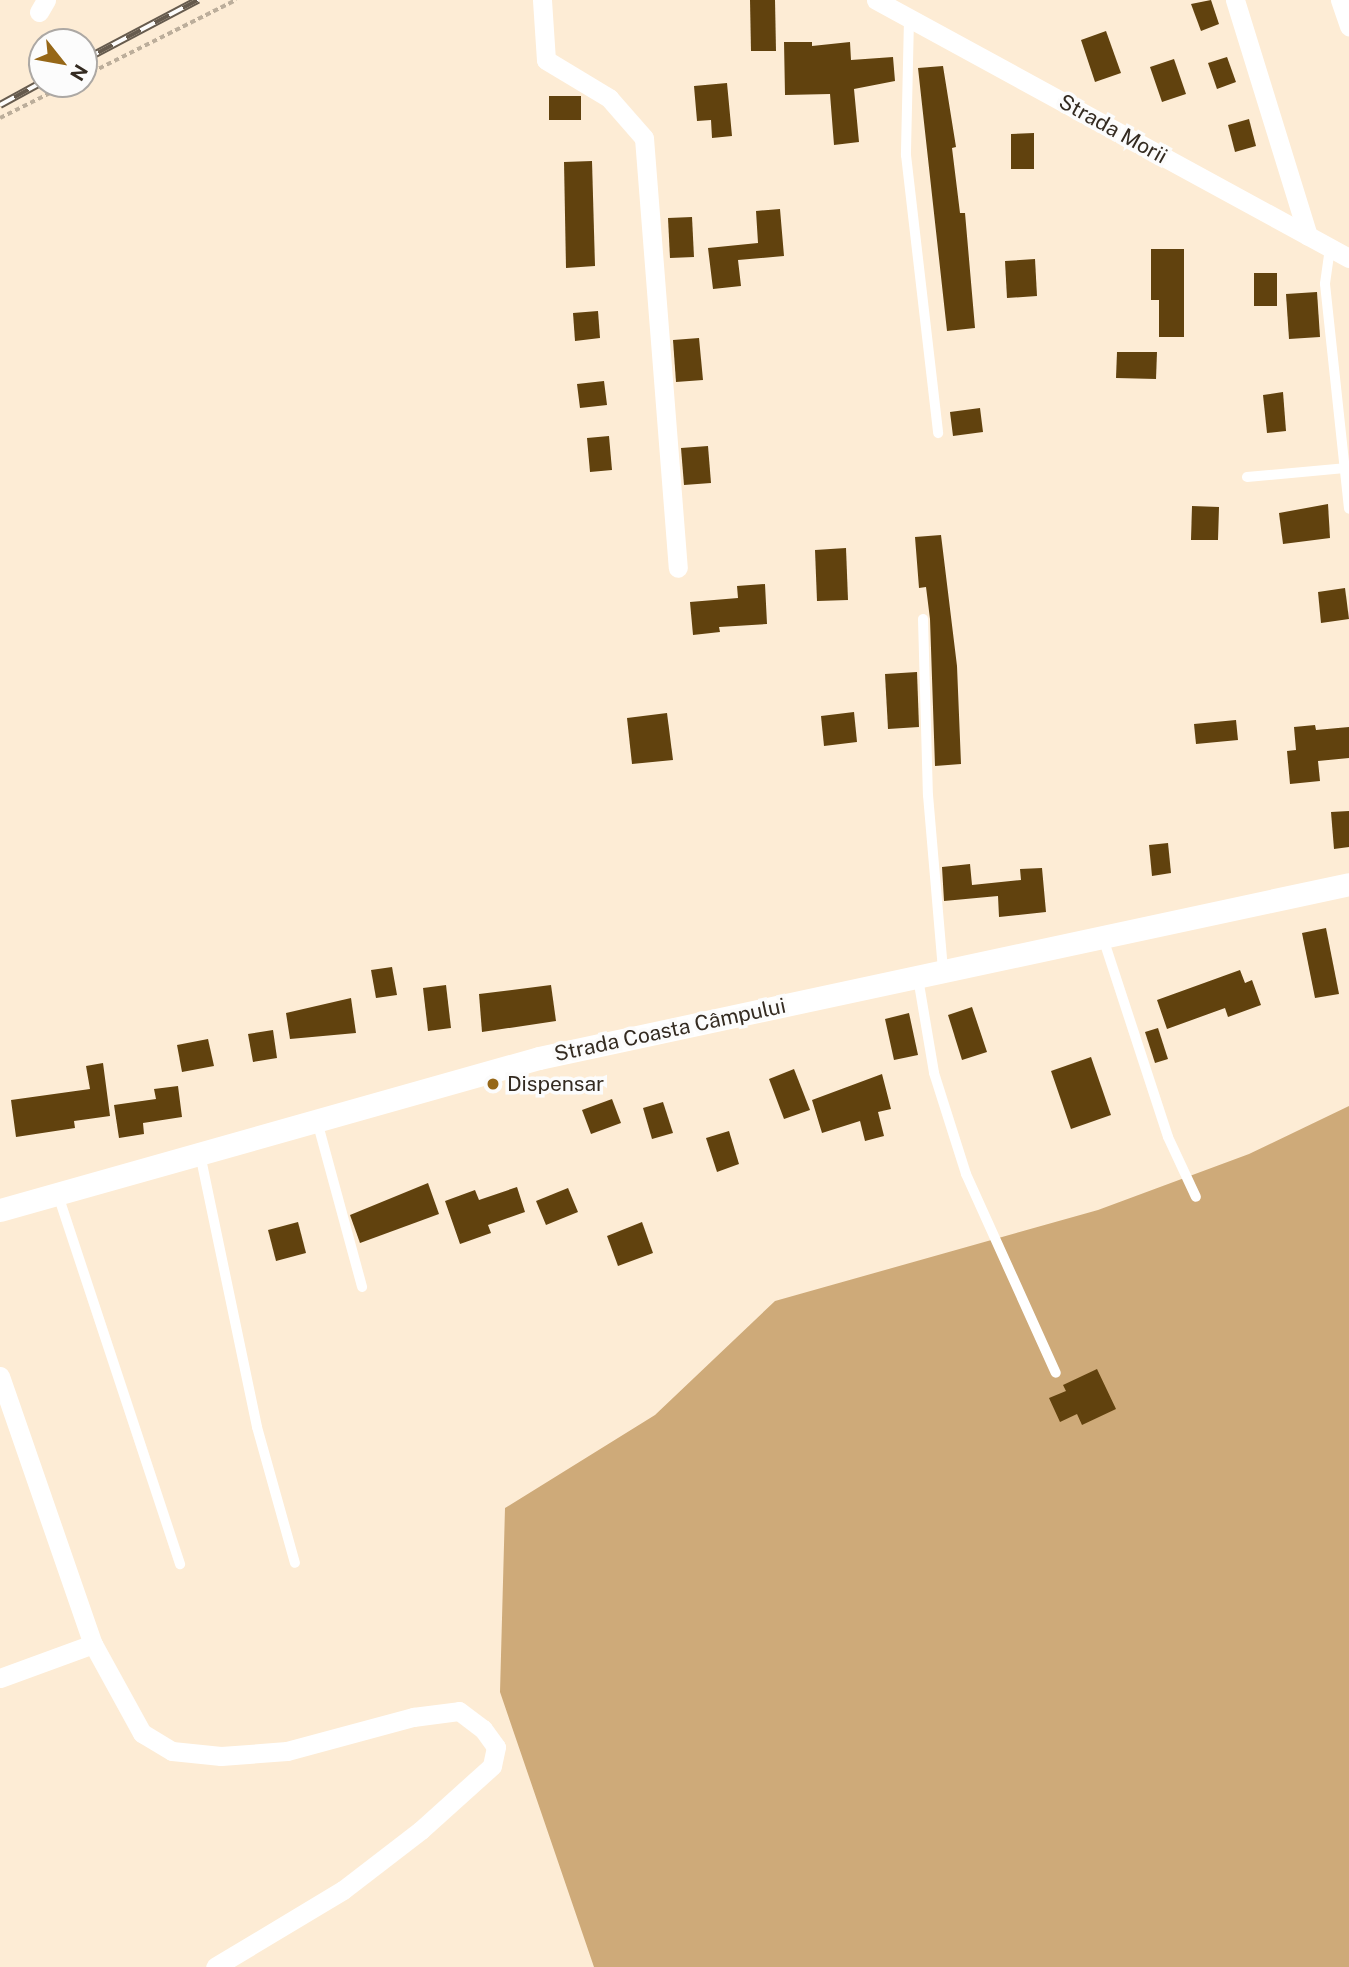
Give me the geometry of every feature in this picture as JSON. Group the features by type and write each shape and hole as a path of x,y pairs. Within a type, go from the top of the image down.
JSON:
{"street":[{"path":"542,0 546,60 609,99 644,138 678,568"},
{"name":"Strada Morii","path":"876,0 1349,258"},
{"path":"1235,0 1308,236"},
{"path":"1340,0 1349,26"},
{"name":"Strada Coasta Câmpului","path":"0,1210 539,1058 1349,884"},
{"path":"0,1376 93,1644 142,1733 172,1751 221,1756 287,1751 413,1717 459,1711 484,1729 496,1747 492,1766 421,1830 343,1890 215,1967"},
{"path":"0,1678 93,1644"}],"lane":[{"path":"909,18 906,155 938,433"},
{"path":"1330,248 1325,284 1349,509"},
{"path":"1247,477 1345,468"},
{"path":"923,619 928,795 943,972"},
{"path":"1103,937 1168,1137 1196,1197"},
{"path":"918,977 934,1073 966,1174 1056,1373"},
{"path":"316,1120 362,1287"},
{"path":"200,1153 257,1427 295,1563"},
{"path":"58,1194 180,1564"}],"path":[{"path":"98,69 236,0"},
{"path":"0,118 40,98"}],"shaded area":[{"path":"1349,1106 1349,1967 594,1967 500,1692 505,1508 655,1415 775,1301 1098,1210 1249,1154"}],"building":[{"path":"750,0 775,0 776,51 751,51"},
{"path":"1211,0 1219,24 1201,31 1191,4"},
{"path":"1106,31 1121,73 1095,82 1081,40"},
{"path":"784,42 812,42 812,46 850,42 851,60 893,57 895,81 854,89 859,142 834,145 830,94 785,95"},
{"path":"1227,57 1236,82 1217,89 1208,63"},
{"path":"1174,59 1186,94 1162,102 1150,67"},
{"path":"943,66 956,147 952,148 960,213 965,213 975,328 947,331 918,68"},
{"path":"727,83 732,136 712,138 711,120 697,121 694,86"},
{"path":"549,96 581,96 581,120 549,120"},
{"path":"1249,119 1256,146 1235,152 1228,125"},
{"path":"1034,133 1034,169 1011,169 1011,134"},
{"path":"592,161 595,266 566,268 564,162"},
{"path":"780,209 784,256 738,260 741,286 713,289 708,248 758,243 756,211"},
{"path":"692,217 694,257 670,258 668,218"},
{"path":"1151,249 1184,249 1184,337 1159,337 1159,300 1151,300"},
{"path":"1035,259 1037,296 1007,298 1005,261"},
{"path":"1254,273 1277,273 1277,306 1254,306"},
{"path":"1317,292 1320,337 1289,339 1286,294"},
{"path":"598,311 600,338 575,341 573,313"},
{"path":"699,338 703,380 676,382 673,340"},
{"path":"1117,352 1157,352 1156,379 1116,378"},
{"path":"604,381 607,405 580,408 577,384"},
{"path":"1283,392 1286,431 1267,433 1263,395"},
{"path":"980,408 983,432 953,436 950,412"},
{"path":"609,436 612,470 590,472 587,438"},
{"path":"708,446 711,483 684,485 681,448"},
{"path":"1328,504 1330,538 1283,544 1279,513"},
{"path":"1192,506 1219,507 1218,540 1191,540"},
{"path":"941,535 957,666 961,764 935,766 930,619 926,587 919,588 915,537"},
{"path":"846,548 848,600 817,601 815,550"},
{"path":"765,584 767,624 719,627 720,632 693,635 690,602 738,598 737,586"},
{"path":"1345,588 1349,619 1321,623 1318,592"},
{"path":"917,672 919,727 888,729 885,674"},
{"path":"854,712 857,742 824,746 821,716"},
{"path":"667,713 673,760 632,764 627,718"},
{"path":"1236,720 1238,740 1196,744 1194,724"},
{"path":"1315,725 1316,730 1349,727 1349,758 1318,761 1320,781 1290,784 1287,751 1296,750 1294,727"},
{"path":"1349,811 1349,847 1334,849 1331,812"},
{"path":"1168,843 1171,873 1152,876 1149,845"},
{"path":"970,864 972,885 1021,880 1020,869 1042,868 1046,912 999,917 998,896 944,901 942,867"},
{"path":"1326,928 1339,994 1315,998 1302,933"},
{"path":"392,967 397,995 376,998 371,970"},
{"path":"1240,970 1245,983 1252,980 1261,1005 1228,1017 1225,1008 1167,1029 1157,1000"},
{"path":"446,985 451,1028 428,1031 423,988"},
{"path":"551,985 556,1021 482,1032 479,994"},
{"path":"351,998 356,1033 290,1039 286,1013"},
{"path":"972,1007 987,1052 962,1060 948,1015"},
{"path":"909,1013 918,1055 894,1060 885,1019"},
{"path":"1158,1028 1168,1059 1155,1063 1145,1032"},
{"path":"273,1030 277,1058 253,1062 248,1034"},
{"path":"208,1039 214,1066 182,1072 177,1045"},
{"path":"1091,1057 1111,1115 1071,1129 1051,1071"},
{"path":"103,1063 110,1116 74,1121 75,1128 16,1137 11,1100 90,1089 86,1066"},
{"path":"794,1069 810,1110 784,1119 769,1079"},
{"path":"882,1074 891,1109 878,1112 884,1136 865,1141 860,1121 822,1133 812,1100"},
{"path":"178,1086 182,1117 143,1123 144,1134 119,1138 114,1105 156,1099 154,1089"},
{"path":"612,1099 621,1123 591,1134 582,1110"},
{"path":"663,1102 673,1133 652,1139 643,1108"},
{"path":"729,1131 739,1164 717,1172 706,1138"},
{"path":"428,1183 439,1214 360,1243 350,1215"},
{"path":"517,1187 525,1212 488,1225 491,1233 460,1244 445,1201 475,1190 479,1200"},
{"path":"568,1188 578,1212 546,1225 536,1201"},
{"path":"298,1222 306,1253 276,1261 268,1230"},
{"path":"642,1222 653,1253 618,1266 607,1236"},
{"path":"1097,1369 1116,1409 1082,1425 1077,1414 1060,1422 1049,1398 1066,1391 1063,1385"}],"railway":[{"path":"98,53 198,0"},
{"path":"0,105 28,90"}],"place":[{"name":"Dispensar","path":"493,1084"}]}
